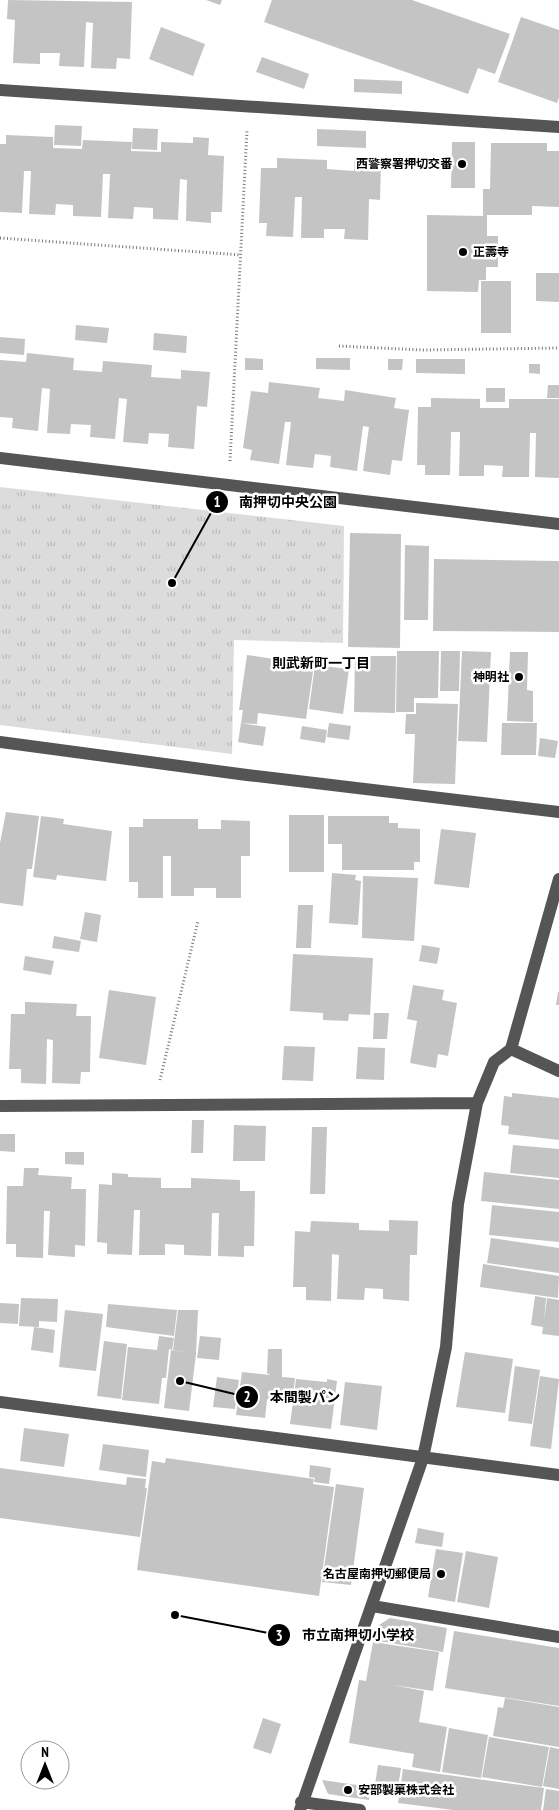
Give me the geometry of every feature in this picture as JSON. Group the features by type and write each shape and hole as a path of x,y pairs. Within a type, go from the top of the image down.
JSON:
{"street":[{"path":"0,90 559,127"},
{"path":"0,458 559,524"},
{"path":"0,742 257,776 559,812"},
{"path":"360,1810 301,1806 423,1458 446,1347 458,1204 477,1103 494,1062 511,1049 559,879"},
{"path":"511,1049 559,1071"},
{"path":"0,1106 477,1103"},
{"path":"0,1402 559,1476"},
{"path":"372,1606 559,1637"}],"path":[{"path":"229,485 248,105"},
{"path":"0,238 241,255"},
{"path":"339,346 423,350 559,348"},
{"path":"154,1105 198,920"}],"green space":[{"path":"0,487 344,526 343,643 234,640 232,754 0,725"}],"building":[{"path":"8,0 132,2 130,59 117,58 116,69 91,68 93,23 86,22 84,67 59,66 60,53 40,53 40,64 13,63 15,20 7,19"},
{"path":"206,0 222,0 220,5"},
{"path":"272,0 412,0 510,34 495,74 478,68 468,94 264,22"},
{"path":"521,17 559,30 559,97 557,103 498,82"},
{"path":"161,27 205,44 193,76 149,59"},
{"path":"262,57 309,74 304,89 256,72"},
{"path":"354,79 402,81 402,94 354,92"},
{"path":"55,125 82,126 81,146 54,145"},
{"path":"133,128 158,129 157,150 132,149"},
{"path":"317,129 366,131 366,148 317,146"},
{"path":"6,135 53,137 53,148 82,149 83,140 132,142 131,151 161,152 161,142 193,143 193,137 209,138 208,155 224,156 222,212 211,212 211,223 186,221 187,180 180,179 178,220 153,219 153,208 134,207 133,219 108,218 110,174 103,174 101,217 73,216 73,205 56,204 55,215 29,214 31,171 24,171 22,213 0,212 0,144 6,144"},
{"path":"452,142 475,142 475,188 451,188"},
{"path":"491,143 547,143 547,151 559,151 559,207 532,206 532,215 487,215 487,236 498,236 498,267 486,267 486,280 479,280 478,292 427,291 427,215 483,216 483,189 490,189"},
{"path":"277,158 327,160 327,169 354,171 354,160 381,161 380,200 369,199 368,240 344,239 345,229 324,229 324,238 301,238 302,197 295,197 293,237 266,236 267,223 259,223 261,168 277,168"},
{"path":"536,273 559,273 559,302 536,301"},
{"path":"481,281 511,281 511,333 481,333"},
{"path":"76,325 109,328 107,343 75,340"},
{"path":"154,333 187,336 186,353 153,350"},
{"path":"0,337 25,339 24,355 0,353"},
{"path":"27,353 74,358 73,370 102,372 103,361 152,365 151,377 181,379 181,370 210,372 207,407 197,406 194,449 168,447 169,434 149,433 148,444 123,442 127,399 119,398 115,439 90,437 91,425 71,424 70,434 47,433 50,389 42,388 38,431 12,428 13,418 0,417 0,360 26,362"},
{"path":"245,358 263,359 263,370 245,370"},
{"path":"316,358 350,358 350,370 316,369"},
{"path":"388,359 403,359 402,370 388,370"},
{"path":"416,359 465,359 465,374 416,373"},
{"path":"529,364 540,364 540,374 529,373"},
{"path":"269,382 320,388 318,398 344,401 345,390 396,398 394,408 409,410 402,461 392,460 390,475 363,471 369,427 363,426 357,471 330,467 331,456 315,454 313,468 286,465 291,422 285,422 279,464 250,460 252,450 243,448 251,391 268,393"},
{"path":"548,385 559,385 559,398 547,398"},
{"path":"486,388 505,388 505,402 486,402"},
{"path":"431,398 480,399 480,408 509,408 509,399 559,399 559,478 535,477 536,433 530,433 529,477 502,477 503,466 484,465 484,476 459,476 460,432 451,432 450,475 425,475 425,465 417,465 418,407 431,407"},
{"path":"350,533 401,534 400,648 348,647"},
{"path":"405,545 429,546 428,620 404,620"},
{"path":"434,559 559,561 559,632 433,631"},
{"path":"397,651 439,651 438,698 414,698 414,712 396,712"},
{"path":"441,651 460,651 459,691 440,691"},
{"path":"462,651 491,652 487,742 458,741"},
{"path":"510,652 528,652 527,690 533,691 533,722 507,721"},
{"path":"247,655 314,665 306,719 258,713 257,724 241,723 243,710 239,710"},
{"path":"355,656 396,656 395,713 354,712"},
{"path":"315,665 349,669 343,714 309,709"},
{"path":"416,703 458,704 455,784 413,783 415,734 405,734 406,714 416,714"},
{"path":"241,723 266,727 263,746 238,742"},
{"path":"329,723 351,726 349,740 327,737"},
{"path":"502,723 537,723 536,755 501,755"},
{"path":"302,726 327,730 325,743 300,739"},
{"path":"540,738 558,741 555,758 538,756"},
{"path":"6,812 39,816 32,869 27,869 23,906 0,903 0,843"},
{"path":"289,815 324,815 324,872 289,872"},
{"path":"41,816 64,819 63,824 112,831 106,881 57,875 56,880 33,877"},
{"path":"328,816 389,816 389,823 398,823 398,828 420,829 420,862 414,862 414,870 342,870 342,844 328,844"},
{"path":"143,819 198,819 198,829 221,829 221,820 250,821 250,856 241,856 241,898 216,898 216,888 194,888 194,896 171,896 171,856 163,856 163,898 138,898 138,882 129,882 129,827 143,827"},
{"path":"441,829 476,833 469,888 434,884"},
{"path":"332,873 356,875 355,880 361,881 358,925 329,923"},
{"path":"363,876 418,878 414,941 362,938"},
{"path":"298,905 313,905 311,948 296,948"},
{"path":"85,912 101,915 97,942 80,939"},
{"path":"54,936 81,941 79,952 52,948"},
{"path":"422,945 440,948 437,964 419,961"},
{"path":"293,954 373,958 370,1015 349,1014 348,1021 323,1020 323,1013 290,1011"},
{"path":"25,956 54,961 51,975 23,970"},
{"path":"413,985 444,990 442,1000 457,1003 448,1056 438,1054 436,1068 410,1063 417,1021 407,1019"},
{"path":"109,990 156,997 146,1065 99,1058"},
{"path":"558,992 559,1005 556,1005"},
{"path":"25,1002 77,1004 76,1016 91,1016 90,1072 81,1072 80,1084 52,1083 53,1040 47,1039 46,1084 21,1083 21,1069 9,1069 11,1014 25,1014"},
{"path":"374,1013 389,1013 387,1039 373,1039"},
{"path":"284,1046 315,1047 313,1081 282,1080"},
{"path":"358,1047 385,1048 384,1080 356,1079"},
{"path":"512,1093 559,1098 559,1140 508,1134 509,1126 501,1125 504,1096 512,1097"},
{"path":"192,1120 204,1120 203,1153 191,1153"},
{"path":"234,1125 266,1126 265,1161 233,1161"},
{"path":"312,1127 327,1127 325,1194 310,1194"},
{"path":"0,1134 15,1134 15,1152 0,1151"},
{"path":"513,1145 559,1149 559,1178 510,1173"},
{"path":"65,1152 84,1152 84,1165 65,1164"},
{"path":"24,1168 39,1168 38,1175 72,1177 71,1189 86,1189 85,1246 75,1245 75,1257 48,1255 50,1211 44,1211 43,1258 16,1257 16,1244 6,1244 7,1186 23,1186"},
{"path":"484,1172 559,1180 559,1209 481,1201"},
{"path":"112,1173 128,1174 128,1177 161,1178 161,1188 191,1188 191,1178 240,1180 240,1191 255,1191 254,1246 244,1246 244,1257 218,1256 219,1213 212,1213 211,1256 184,1255 184,1245 165,1244 165,1255 139,1255 140,1210 134,1210 132,1255 107,1254 107,1243 97,1242 99,1184 112,1185"},
{"path":"492,1205 559,1212 559,1242 489,1235"},
{"path":"389,1220 418,1221 417,1255 410,1255 409,1301 383,1299 383,1289 365,1288 364,1300 337,1299 339,1255 332,1254 331,1301 306,1300 306,1287 293,1287 295,1231 310,1232 311,1221 359,1223 359,1230 389,1231"},
{"path":"491,1238 559,1248 559,1273 487,1263"},
{"path":"483,1264 559,1276 558,1298 480,1287"},
{"path":"535,1296 546,1298 544,1321 547,1298 559,1300 559,1336 542,1334 543,1327 531,1325"},
{"path":"21,1298 58,1299 57,1322 39,1321 39,1327 19,1326"},
{"path":"0,1303 19,1304 18,1324 0,1323"},
{"path":"108,1304 177,1310 174,1336 106,1327"},
{"path":"65,1310 103,1314 96,1371 59,1367"},
{"path":"178,1310 198,1310 196,1354 189,1411 164,1408 171,1350 190,1353 173,1350"},
{"path":"34,1327 55,1330 53,1353 31,1350"},
{"path":"159,1336 174,1338 172,1350 169,1349 166,1378 162,1378 159,1404 122,1400 128,1347 157,1350"},
{"path":"200,1336 221,1338 219,1360 197,1358"},
{"path":"104,1341 127,1344 121,1399 97,1396"},
{"path":"268,1349 282,1349 282,1377 295,1378 292,1403 267,1400 265,1418 236,1415 242,1372 270,1375 267,1373"},
{"path":"465,1352 513,1359 505,1413 456,1407"},
{"path":"515,1366 540,1370 532,1424 508,1421"},
{"path":"540,1376 559,1379 551,1449 530,1446"},
{"path":"217,1377 239,1380 235,1409 213,1407"},
{"path":"296,1379 327,1382 327,1379 337,1381 331,1429 290,1424"},
{"path":"345,1382 382,1386 377,1430 340,1425"},
{"path":"24,1428 69,1434 64,1467 20,1461"},
{"path":"103,1444 149,1450 146,1477 99,1470"},
{"path":"166,1458 314,1479 313,1484 334,1487 319,1596 137,1570 152,1461 165,1463"},
{"path":"310,1465 331,1468 329,1484 314,1482 315,1478 309,1477"},
{"path":"0,1468 126,1485 127,1477 146,1479 145,1488 147,1488 140,1537 0,1518"},
{"path":"336,1484 364,1488 351,1585 322,1582"},
{"path":"418,1528 444,1533 442,1547 415,1543"},
{"path":"436,1549 463,1553 455,1602 428,1597"},
{"path":"466,1551 498,1557 489,1608 457,1602"},
{"path":"390,1618 447,1628 443,1652 373,1640 379,1625"},
{"path":"454,1631 559,1648 559,1706 445,1688"},
{"path":"373,1642 439,1652 433,1691 393,1685 424,1691 419,1722 447,1727 440,1772 412,1767 414,1754 349,1743 359,1680 366,1681"},
{"path":"505,1698 559,1707 559,1747 493,1736 498,1707 503,1708"},
{"path":"263,1718 281,1724 271,1754 253,1748"},
{"path":"449,1728 488,1735 481,1778 442,1772"},
{"path":"489,1737 549,1747 542,1787 482,1777"},
{"path":"550,1747 559,1749 559,1789 543,1786"},
{"path":"378,1765 401,1768 397,1794 374,1791"},
{"path":"403,1769 544,1788 541,1810 453,1810 398,1803"},
{"name":"安部製菓株式会社","path":"322,1780 371,1787 369,1800 328,1794"},
{"path":"546,1789 559,1791 559,1810 543,1810"}],"place":[{"name":"西警察署押切交番","path":"462,164"},
{"name":"正壽寺","path":"463,252"},
{"name":"南押切中央公園","path":"172,583"},
{"name":"神明社","path":"519,677"},
{"name":"本間製パン","path":"180,1381"},
{"name":"名古屋南押切郵便局","path":"441,1574"},
{"name":"市立南押切小学校","path":"175,1615"},
{"name":"安部製菓株式会社","path":"348,1790"}],"district":[{"name":"則武新町一丁目","path":"321,663"}]}
